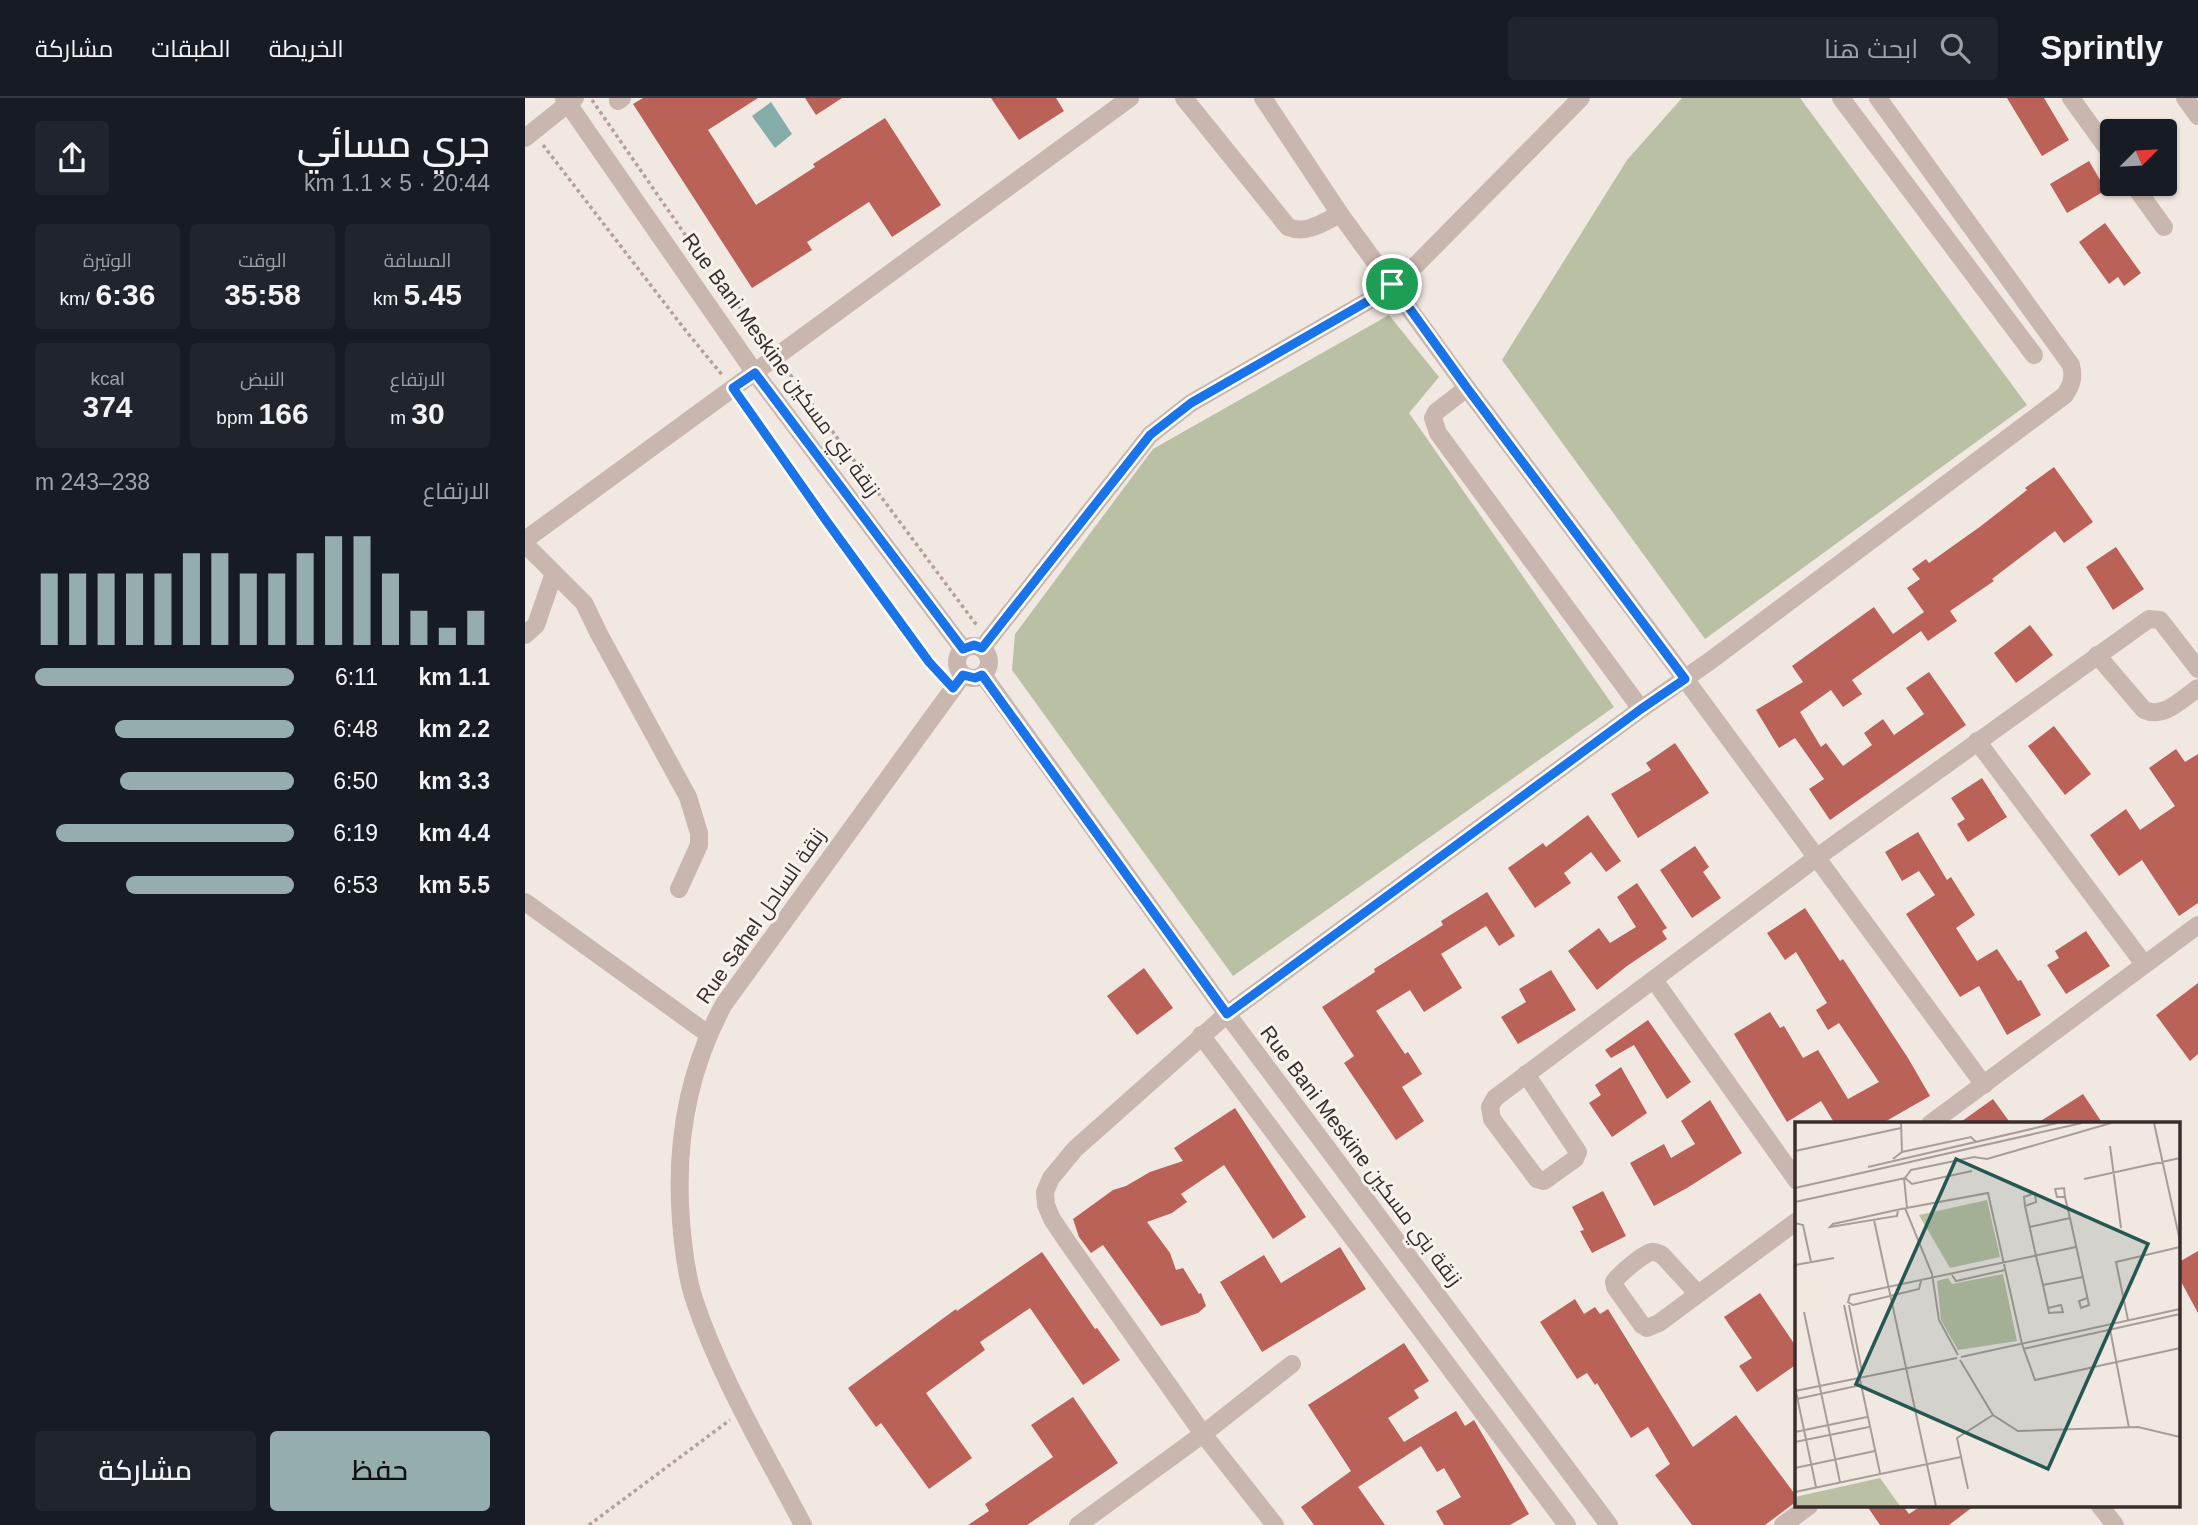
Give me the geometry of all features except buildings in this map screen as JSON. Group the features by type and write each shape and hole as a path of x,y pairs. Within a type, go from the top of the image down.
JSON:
{"street":[{"path":"679,889 699,845 699,833 688,797 584,603 525,542 1131,98"},
{"path":"1184,98 1288,227 1298,231 1305,230 1340,214"},
{"path":"1263,98 1340,214 1467,388 1984,1085"},
{"path":"982,648 1150,435 1191,403 1375,297 1392,284 1417,264 1581,98"},
{"path":"1841,98 2034,355"},
{"path":"1275,1525 1203,1434 1052,1219 1046,1206 1045,1192 1051,1178 1076,1149 1227,1014 1685,679 2065,395 2073,376 2071,365 1878,98"},
{"path":"2071,98 2100,138"},
{"path":"2185,98 2198,116"},
{"path":"528,131 569,100"},
{"name":"Rue Bani Meskine زنقة بني مسكين","path":"569,100 755,373 963,649"},
{"path":"1909,187 1930,170"},
{"path":"2142,196 2164,227"},
{"path":"1467,388 1436,412 1433,418 1438,433 1641,709"},
{"path":"525,635 536,625 554,573"},
{"path":"1526,1074 1578,1152 1575,1159 1544,1181 1537,1179 1492,1119 1490,1107 1495,1098 1526,1074 1654,980 1816,858 2149,619 2160,620 2198,669"},
{"path":"974,645 982,648 988,655 988,667 982,675 958,681 957,659 963,649 974,645"},
{"path":"2097,655 2144,710 2152,713 2167,710 2198,688"},
{"name":"Rue Bani Meskine زنقة بني مسكين","path":"982,675 1227,1014 1609,1525"},
{"name":"Rue Sahel زنقة الساحل","path":"803,1525 708,1339 693,1297 681,1229 679,1189 683,1119 708,1034 724,1004 958,681"},
{"path":"1977,741 2144,964"},
{"path":"525,902 708,1034"},
{"path":"1933,1122 2198,925"},
{"path":"1654,980 1795,1178"},
{"path":"1201,1035 1561,1523"},
{"path":"1698,1294 1662,1255 1655,1252 1648,1253 1614,1282 1642,1325 1647,1328 1659,1323 1795,1222"},
{"path":"1078,1525 1203,1434 1291,1364"},
{"path":"1783,1525 1805,1508"},
{"path":"2102,1508 2115,1525"}],"path":[{"path":"528,131 733,388 929,662 958,681"},
{"path":"589,1525 743,1411"}],"green space":[{"path":"1682,98 1800,98 2027,405 1705,639 1502,360 1627,160"},
{"path":"1389,315 1439,377 1409,413 1614,707 1233,976 1012,670 1015,634 1153,449"}],"water":[{"path":"771,102 792,134 775,148 752,116"}],"route":[{"path":"1392,284 1685,679 1227,1014 982,675 969,678 963,675 953,688 929,662 733,388 755,373 963,649 974,645 982,648 1150,435 1191,403 1375,297 1392,284"}]}
